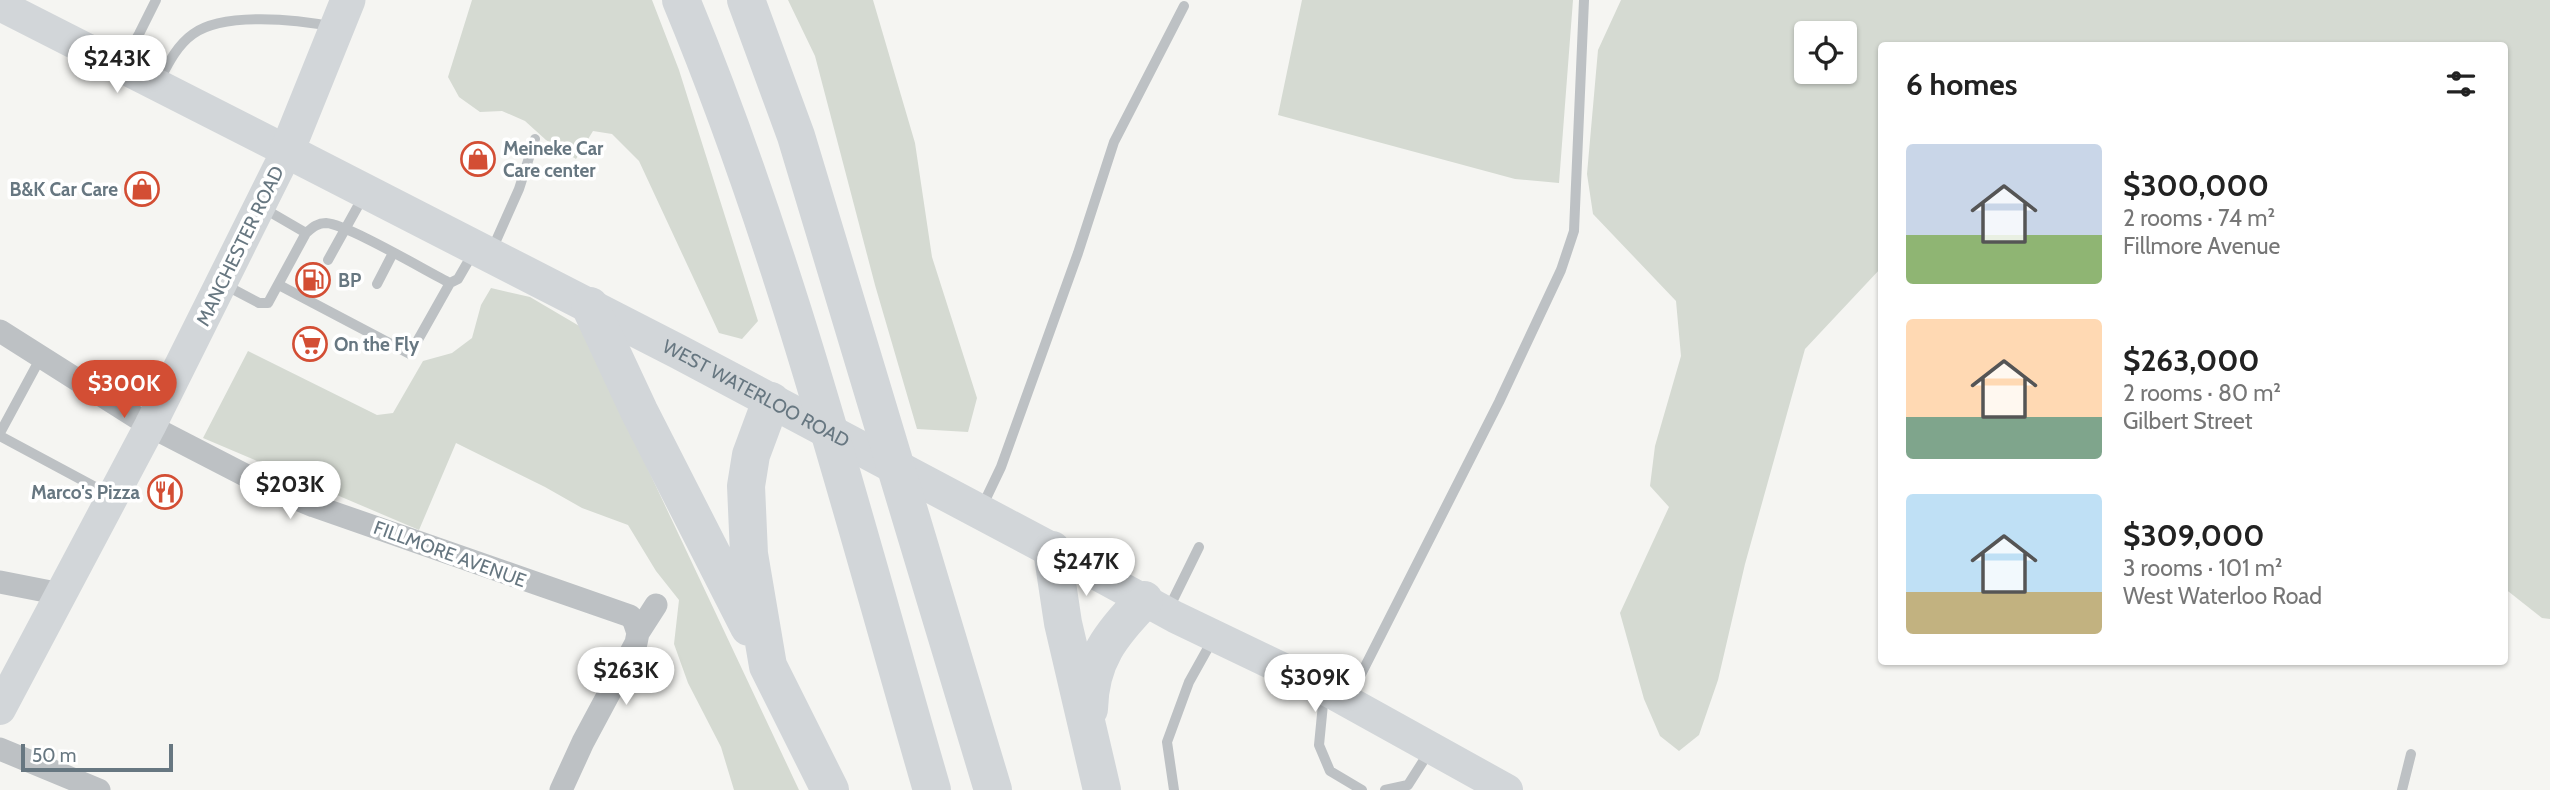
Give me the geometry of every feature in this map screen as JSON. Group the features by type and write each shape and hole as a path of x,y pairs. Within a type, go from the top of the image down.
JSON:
{"highway":[{"path":"681,0 722,100 769,236 932,790"},
{"path":"746,0 796,136 993,790"},
{"path":"590,306 639,411 830,790"},
{"path":"768,666 749,554 747,486 751,455 771,401"},
{"path":"1052,550 1063,623 1102,790"},
{"path":"1091,739 1090,687 1097,662 1115,632 1155,606"}],"main road":[{"name":"WEST WATERLOO ROAD","path":"0,5 590,306 1155,606 1336,696 1507,790"},
{"name":"MANCHESTER ROAD","path":"1,705 150,426 260,206 287,151 342,14"}],"street":[{"name":"FILLMORE AVENUE","path":"0,331 150,426 291,498 630,616 638,633"},
{"path":"0,582 61,594"},
{"path":"561,790 583,741 636,643 638,633 656,605"},
{"path":"0,749 99,790"}],"lane":[{"path":"119,67 156,0"},
{"path":"1362,790 1330,771 1319,745 1336,696 1499,402 1561,270 1574,231 1584,0"},
{"path":"980,512 1001,467 1079,253 1114,142 1184,6"},
{"path":"156,86 176,51 191,35 209,25 292,21 342,14"},
{"path":"279,285 311,296 358,321 410,354 450,283 458,279 483,251 519,189 535,139"},
{"path":"328,260 366,191"},
{"path":"260,206 306,233"},
{"path":"222,283 259,303 268,303 306,233 315,225 325,223 344,229 450,283"},
{"path":"377,284 393,253"},
{"path":"41,357 0,435 113,496"},
{"path":"1155,606 1199,547"},
{"path":"1174,790 1167,742 1189,682 1215,636"},
{"path":"1385,790 1410,787 1431,749"},
{"path":"2402,790 2411,754"}],"shaded area":[{"path":"472,0 652,0 679,70 758,321 742,339 719,333 639,161 612,134 593,131 576,159 546,140 525,121 502,111 480,112 459,97 448,77"},
{"path":"788,0 873,0 915,143 932,257 977,398 968,432 917,429 875,285 815,56"},
{"path":"1302,0 1573,0 1559,183 1515,179 1278,115"},
{"path":"1621,0 2550,0 2550,619 2542,618 2508,591 2508,42 1878,42 1878,271 1805,349 1745,564 1718,680 1699,735 1679,751 1660,736 1644,699 1620,613 1669,507 1650,486 1655,446 1681,356 1676,301 1593,214 1587,174 1598,50"},
{"path":"491,288 530,297 581,327 799,790 734,790 721,747 688,683 674,644 679,600 656,571 628,525 582,508 456,443 419,530 203,438 248,351 377,415 393,413 423,361 452,353 472,338 481,305"}],"place":[{"name":"Meineke Car Care center","path":"478,159"},
{"name":"B&K Car Care","path":"142,189"},
{"name":"BP","path":"313,280"},
{"name":"On the Fly","path":"310,344"},
{"name":"Marco's Pizza","path":"165,492"}]}
